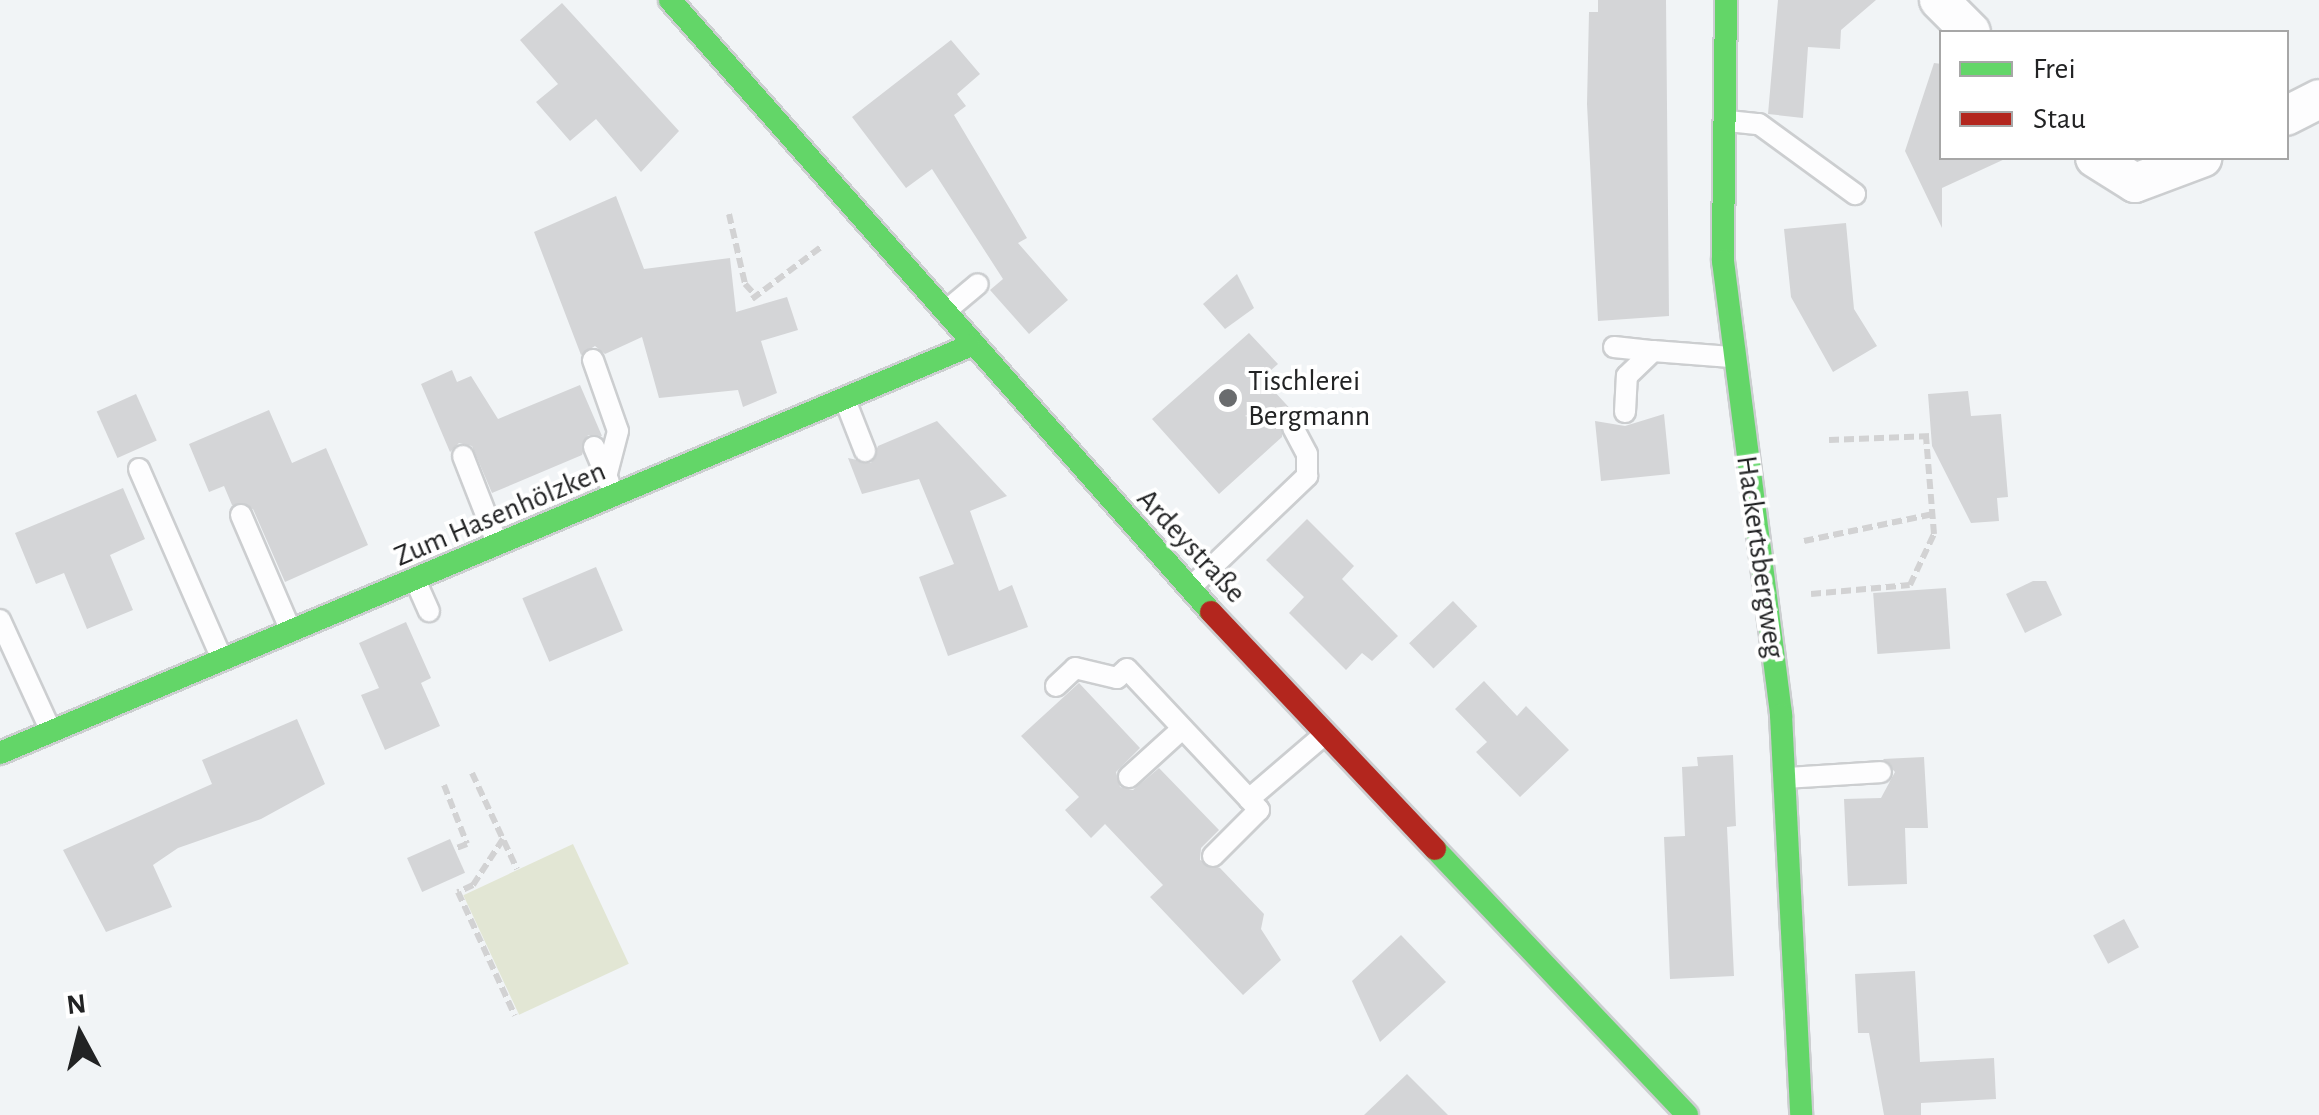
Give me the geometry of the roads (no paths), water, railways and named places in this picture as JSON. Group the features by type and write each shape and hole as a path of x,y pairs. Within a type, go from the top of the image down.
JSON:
{"street":[{"name":"Ardeystraße","path":"670,0 929,308 969,346 1326,734 1687,1115"},
{"name":"Hackertsbergweg","path":"1726,0 1722,120 1732,357 1765,598 1784,778 1801,1115"},
{"path":"1939,0 1970,30"},
{"path":"2289,115 2319,100"},
{"path":"2098,160 2135,183 2197,160"},
{"name":"Zum Hasenhölzken","path":"2,746 101,717 222,661 499,547 611,487 969,346"}],"lane":[{"path":"1722,120 1759,124 1855,194"},
{"path":"929,308 978,284"},
{"path":"1614,347 1732,357"},
{"path":"1625,412 1627,376 1653,351"},
{"path":"594,360 618,431 611,487"},
{"path":"1738,398 1766,395"},
{"path":"844,398 865,451"},
{"path":"1190,588 1308,476 1307,454 1293,428"},
{"path":"1745,444 1773,441"},
{"path":"594,447 611,487"},
{"path":"463,456 499,547"},
{"path":"139,469 222,661"},
{"path":"242,515 292,633"},
{"path":"416,582 429,611"},
{"path":"0,620 51,731"},
{"path":"1056,686 1076,668 1117,678 1127,669 1259,810 1213,856"},
{"path":"1129,777 1182,728"},
{"path":"1248,799 1326,734"},
{"path":"1784,778 1881,772"}],"place":[{"name":"Tischlerei Bergmann","path":"1228,398"}]}
